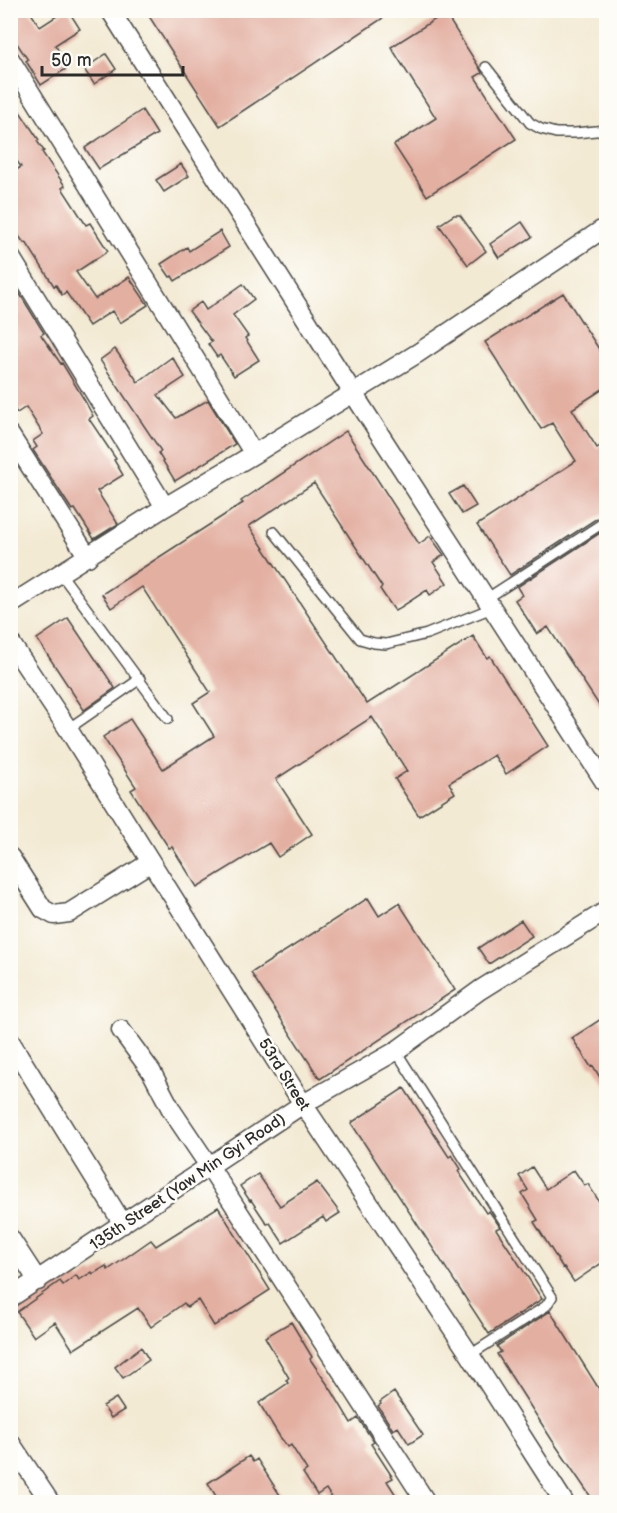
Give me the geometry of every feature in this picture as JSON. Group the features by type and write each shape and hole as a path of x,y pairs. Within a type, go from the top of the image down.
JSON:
{"street":[{"path":"110,10 353,393 606,784"},
{"path":"10,59 254,454"},
{"path":"10,604 418,353 606,227"},
{"path":"10,256 165,507"},
{"path":"10,435 88,557"},
{"name":"53rd Street","path":"10,642 68,729 303,1104 470,1355 564,1503"},
{"path":"10,857 43,909 54,915 69,914 151,862"},
{"name":"135th Street (Yaw Min Gyi Road)","path":"10,1298 303,1104 396,1051 480,990 606,911"},
{"path":"120,1030 151,1071 172,1111 426,1503"},
{"path":"10,1041 123,1224"},
{"path":"10,1238 38,1281"},
{"path":"10,1442 50,1503"}],"lane":[{"path":"486,67 530,123 541,129 556,133 606,130"},
{"path":"274,532 360,639 386,644 426,634 489,604 606,521"},
{"path":"61,574 168,719"},
{"path":"68,729 140,680"},
{"path":"396,1051 552,1297 546,1306 470,1355"}],"building":[{"path":"17,10 29,10 40,27 68,10 80,29 55,45 69,67 41,85 10,33 10,15"},
{"path":"145,10 395,10 220,126"},
{"path":"445,13 482,73 475,77 516,139 427,196 394,145 436,118 391,47"},
{"path":"106,54 116,69 94,84 84,69"},
{"path":"10,97 39,140 37,141 44,151 42,152 65,186 62,188 86,225 90,223 108,251 76,272 95,299 129,277 148,305 120,323 112,311 89,326 66,292 62,295 56,285 54,286 26,242 24,243 10,224 10,174 21,167 10,151"},
{"path":"142,110 157,134 99,169 85,148"},
{"path":"181,164 189,176 164,192 156,180"},
{"path":"454,215 460,215 486,251 468,265 439,225"},
{"path":"522,222 532,237 499,258 490,244"},
{"path":"220,231 229,247 175,281 172,276 170,277 161,264 187,247 189,251"},
{"path":"10,278 44,333 41,335 62,363 85,401 93,416 89,419 116,459 114,460 123,475 97,491 118,524 94,539 33,450 37,447 33,441 43,434 26,407 17,413 10,404 10,356 18,351 10,338"},
{"path":"243,284 254,299 233,315 248,336 245,338 259,360 234,376 220,355 217,357 208,344 212,342 189,311 201,302 206,310"},
{"path":"563,293 606,360 606,387 572,409 597,448 606,442 606,514 510,575 477,525 576,461 552,423 541,429 485,342"},
{"path":"115,349 138,382 172,357 185,377 158,395 176,418 208,400 235,444 175,481 158,453 161,451 100,360"},
{"path":"346,431 419,544 430,536 444,555 433,562 447,583 430,595 427,590 395,611 380,589 382,587 314,483 249,526 367,704 473,636 487,658 490,656 548,746 506,774 494,755 449,783 455,793 419,816 395,779 407,771 372,717 276,779 312,834 278,857 269,843 197,887 172,847 169,848 131,790 136,787 103,737 130,719 163,769 214,736 193,703 210,692 142,587 111,608 102,594 243,503 241,501"},
{"path":"463,486 476,506 462,514 449,494"},
{"path":"606,529 606,716 548,627 537,634 515,600 522,595 517,587"},
{"path":"68,618 115,688 84,710 37,639"},
{"path":"368,898 379,916 399,903 455,990 320,1079 251,973"},
{"path":"521,920 532,936 489,964 478,948"},
{"path":"601,1019 606,1028 606,1087 572,1038"},
{"path":"404,1088 449,1157 452,1155 461,1169 458,1171 486,1213 489,1211 500,1227 496,1229 542,1299 489,1334 351,1123"},
{"path":"532,1167 546,1189 574,1170 584,1185 588,1184 606,1212 606,1260 574,1282 534,1222 538,1220 522,1194 528,1190 519,1176"},
{"path":"258,1174 280,1206 317,1182 340,1213 326,1222 323,1217 283,1243 240,1186"},
{"path":"218,1207 270,1290 214,1326 198,1300 187,1307 184,1303 151,1327 138,1308 73,1350 55,1322 34,1337 17,1312 60,1281 63,1285 76,1275 79,1280 106,1266 108,1270 151,1240 156,1246"},
{"path":"550,1311 606,1400 606,1503 595,1503 497,1354 501,1352 497,1346"},
{"path":"291,1322 312,1357 310,1359 351,1423 358,1418 374,1442 371,1444 393,1478 387,1481 401,1503 335,1503 326,1489 317,1495 303,1473 307,1470 291,1445 288,1447 280,1437 259,1403 288,1383 286,1380 289,1378 265,1337"},
{"path":"141,1347 149,1360 123,1378 115,1367"},
{"path":"394,1392 423,1435 409,1444 398,1427 393,1430 378,1406"},
{"path":"116,1398 124,1410 111,1418 103,1406"},
{"path":"249,1456 253,1462 257,1459 285,1503 220,1503 208,1483"}]}
